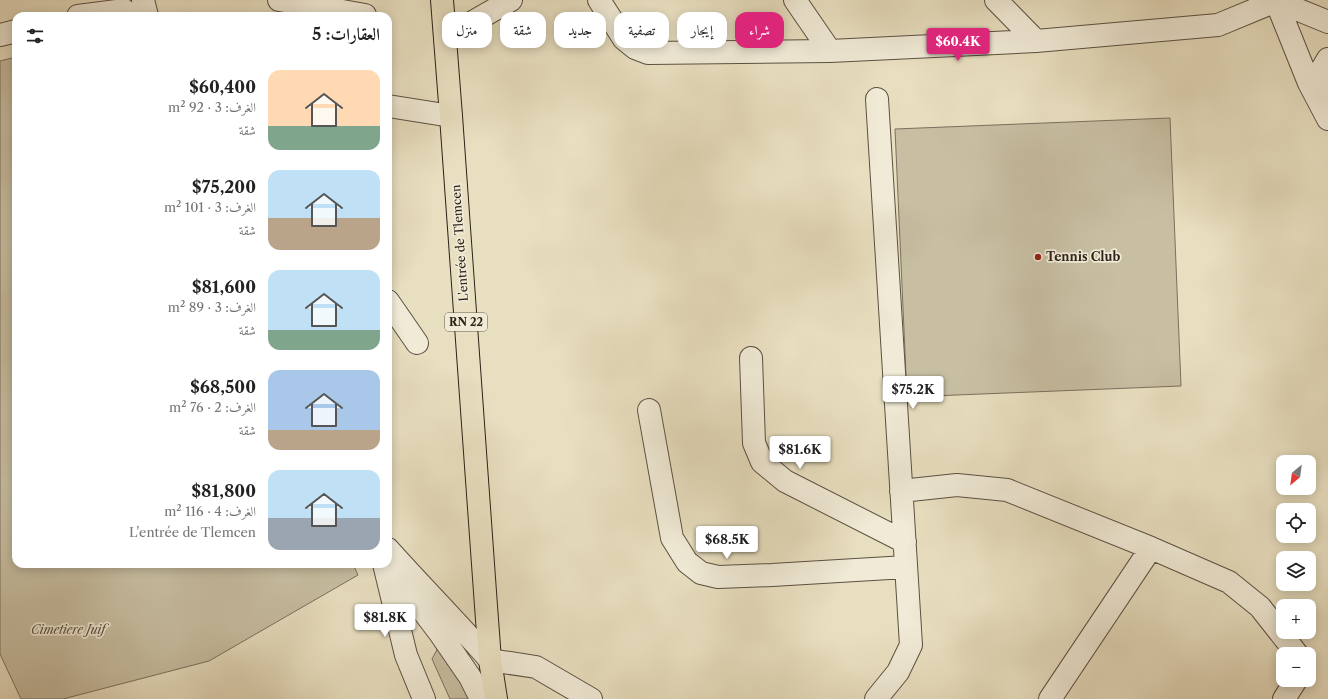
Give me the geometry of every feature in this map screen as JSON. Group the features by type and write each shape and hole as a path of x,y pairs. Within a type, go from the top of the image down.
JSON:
{"main road":[{"name":"L'entrée de Tlemcen","path":"442,0 443,12"},
{"name":"L'entrée de Tlemcen","path":"446,48 490,660"},
{"name":"RN 22","path":"490,660 496,699"}],"street":[{"path":"81,12 89,0"},
{"path":"143,0 146,12"},
{"path":"280,0 348,12"},
{"path":"490,12 511,0"},
{"path":"599,0 624,39 636,48 648,53 830,51 1036,41 1218,25 1275,0 1328,22"},
{"path":"795,0 830,51"},
{"path":"996,0 1036,41"},
{"path":"1275,0 1309,83 1328,119"},
{"path":"109,12 124,10 127,12"},
{"path":"0,35 12,32"},
{"path":"1328,59 1322,69 1324,94 1328,106"},
{"path":"876,699 898,672 911,645 877,99"},
{"path":"392,107 451,116"},
{"path":"392,307 417,343"},
{"path":"751,358 754,443 762,462 785,481 905,542"},
{"path":"649,410 672,538 687,562 701,573 718,577 906,567"},
{"path":"902,491 958,485 1007,490 1151,548 1229,582 1260,607 1291,647"},
{"path":"1050,699 1151,548"},
{"path":"392,554 428,594 462,628 490,660 536,667 591,699"},
{"path":"392,564 405,586 470,677 481,699"},
{"path":"385,568 406,655 424,699"},
{"path":"396,613 415,600"},
{"path":"1284,699 1292,687"}],"green space":[{"name":"Cimetiere Juif","path":"12,58 12,568 355,568 358,575 209,661 63,699 21,699 0,654 0,61"},
{"name":"Tennis Club","path":"1170,118 1181,386 907,397 895,129"},
{"path":"440,644 468,693 469,699 450,699 432,659"}],"place":[{"name":"Tennis Club","path":"1038,257"}]}
